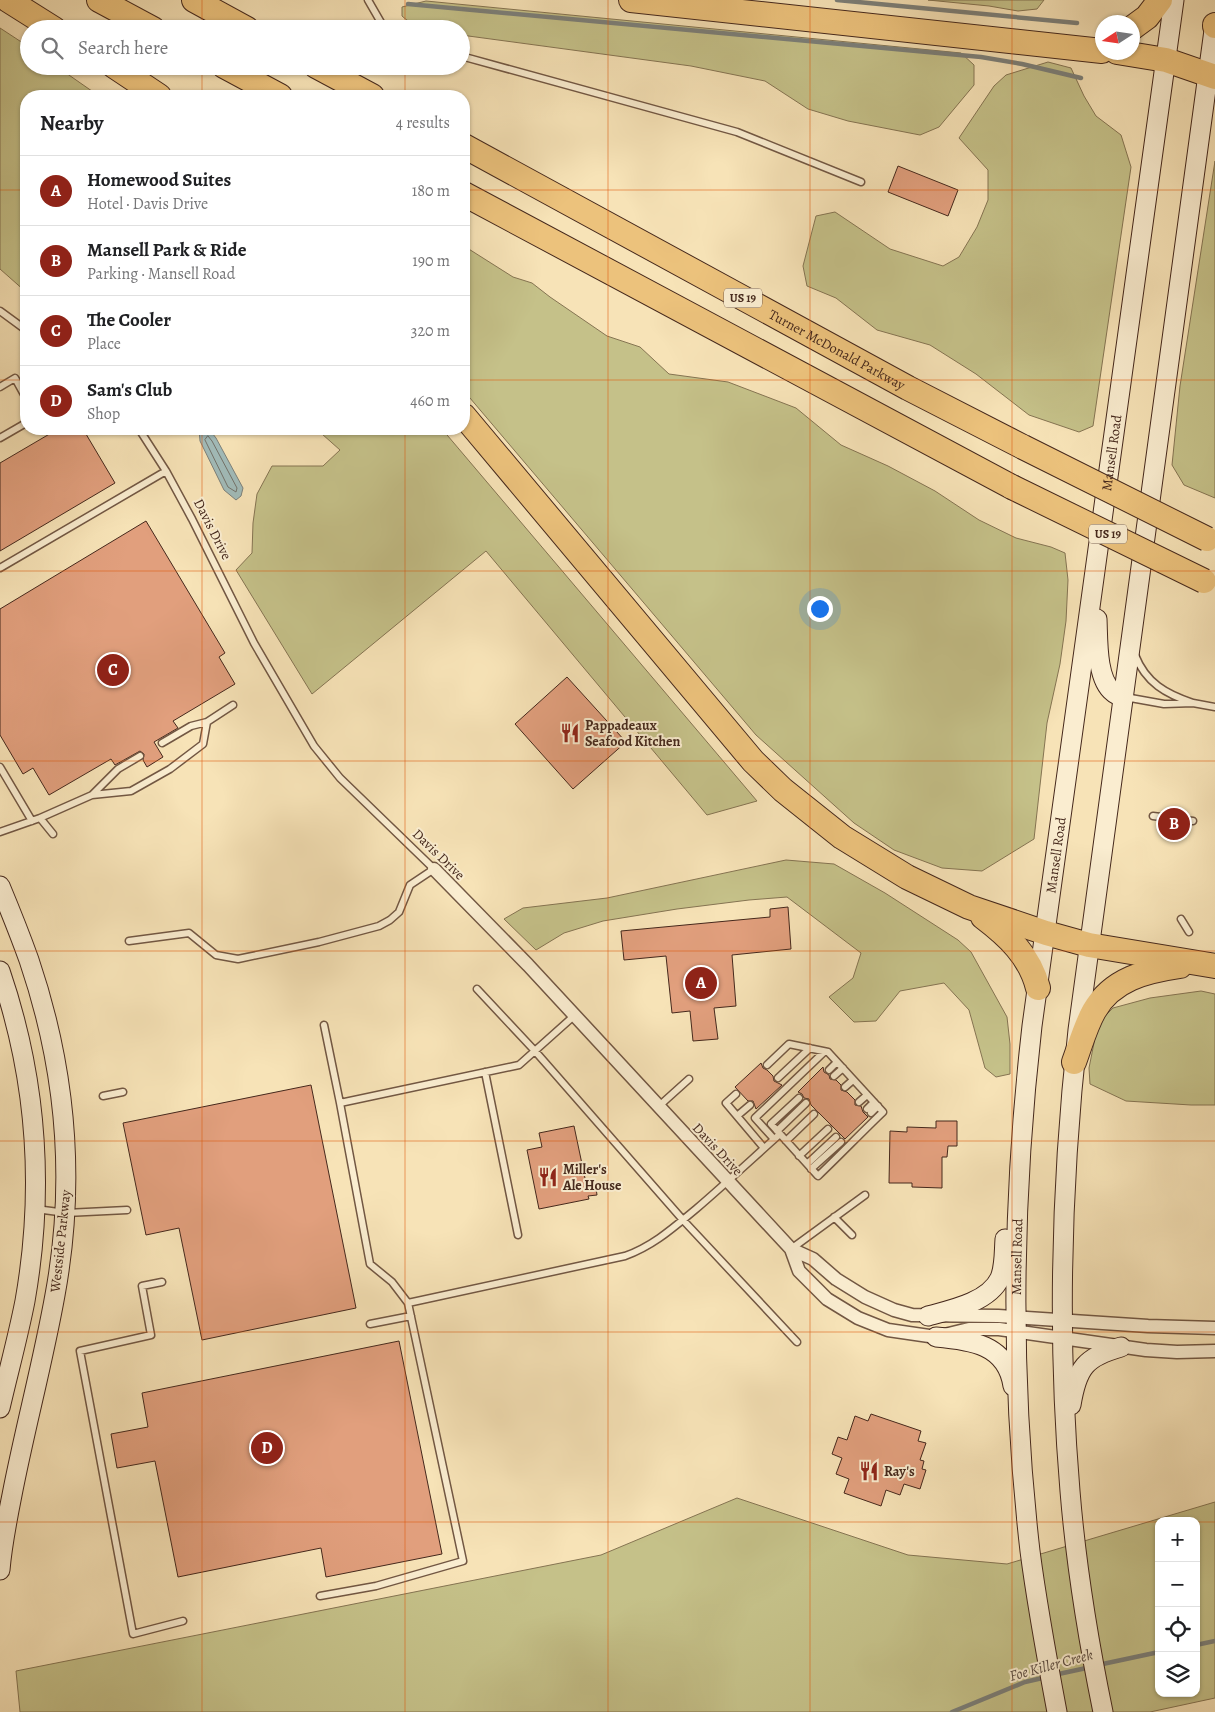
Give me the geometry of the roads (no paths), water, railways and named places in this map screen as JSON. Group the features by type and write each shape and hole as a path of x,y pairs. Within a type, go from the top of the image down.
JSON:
{"highway":[{"path":"8,0 40,20"},
{"path":"99,0 136,20"},
{"path":"194,0 231,20"},
{"path":"631,0 1095,50"},
{"path":"1140,22 1147,17 1160,0"},
{"path":"1069,47 1095,41"},
{"path":"1140,56 1166,60 1212,76"},
{"path":"128,75 150,90"},
{"path":"241,75 269,90"},
{"path":"333,75 361,90"},
{"name":"Turner McDonald Parkway","path":"470,149 908,388 1211,540"},
{"name":"US 19","path":"470,197 1012,487 1210,583"},
{"path":"470,423 753,761 783,790 842,837 907,877 969,907 1089,946 1206,965"},
{"path":"969,907 1018,947 1034,974 1038,988"},
{"path":"1074,1062 1094,1011 1113,989 1142,973 1206,965"}],"main road":[{"name":"Mansell Road","path":"1057,1712 1037,1606 1030,1550 1021,1440 1016,1250 1020,1158 1026,1084 1038,988 1174,0"},
{"path":"1103,1712 1084,1600 1070,1493 1066,1438 1063,1330 1064,1200 1074,1062 1212,76 1215,25"},
{"path":"1094,582 1101,669 1105,682 1112,692 1124,697"},
{"name":"Westside Parkway","path":"0,886 29,960 48,1026 55,1060 64,1132 66,1212 55,1296 17,1467 4,1536 0,1570"},
{"name":"Westside Parkway","path":"0,971 19,1032 31,1093 35,1150 36,1209 31,1260 24,1302 0,1408"},
{"path":"928,1316 978,1300 995,1285 1000,1277 1004,1263 1007,1189 1020,1158"},
{"path":"936,1337 974,1342 995,1353 1008,1367 1011,1374 1021,1440"},
{"path":"1066,1438 1073,1389 1078,1376 1087,1362 1100,1353 1121,1347"}],"street":[{"name":"Davis Drive","path":"434,869 528,965 791,1249 813,1259 836,1279 865,1298 894,1310 912,1315 928,1316 991,1316 1017,1324"},
{"name":"Davis Drive","path":"791,1249 799,1271 827,1299 858,1318 888,1330 936,1337 969,1329 999,1329 1017,1324"},
{"path":"858,1318 865,1298"},
{"path":"1017,1324 1063,1330 1215,1328"},
{"path":"1017,1324 1063,1330 1121,1347 1177,1352 1215,1351"}],"lane":[{"path":"368,0 380,20"},
{"path":"470,58 737,132 862,182"},
{"path":"0,311 20,326"},
{"path":"0,387 15,378 20,387"},
{"path":"0,438 20,426"},
{"name":"Davis Drive","path":"143,435 192,519 254,643 314,746 340,778 434,869"},
{"path":"0,568 166,472"},
{"path":"1132,639 1140,668 1150,680 1176,697 1193,703 1215,707"},
{"path":"1124,697 1164,704 1193,703"},
{"path":"162,743 191,726 207,722 233,705"},
{"path":"0,832 40,818 92,796 131,790 170,769 203,744 207,722"},
{"path":"92,796 118,769 140,756"},
{"path":"0,767 32,821"},
{"path":"1153,816 1193,821"},
{"path":"40,818 53,834"},
{"path":"129,942 189,933 216,956 238,959 319,942 379,926 390,920 400,912 410,886 434,869"},
{"path":"1181,919 1189,932"},
{"path":"477,989 535,1051 683,1220 797,1342"},
{"path":"340,1102 519,1065 574,1015"},
{"path":"320,1596 376,1586 463,1561 408,1302 392,1282 370,1264 324,1025"},
{"path":"767,1065 789,1044 828,1052 883,1112 850,1147 818,1176 771,1124 799,1098"},
{"path":"778,1078 810,1048"},
{"path":"774,1139 755,1118 824,1052"},
{"path":"829,1070 837,1062"},
{"path":"834,1076 843,1068"},
{"path":"485,1072 518,1235"},
{"path":"659,1106 689,1079"},
{"path":"845,1087 853,1080"},
{"path":"103,1096 122,1092"},
{"path":"736,1094 726,1103 764,1148"},
{"path":"859,1102 867,1095"},
{"path":"408,1302 625,1256 642,1250 683,1220 728,1181 774,1139 778,1132 806,1103"},
{"path":"869,1111 876,1104"},
{"path":"737,1116 750,1105"},
{"path":"786,1140 814,1114"},
{"path":"799,1156 828,1129"},
{"path":"809,1167 839,1139"},
{"path":"791,1249 865,1195"},
{"path":"36,1209 66,1212 127,1210"},
{"path":"834,1217 852,1235"},
{"path":"162,1282 142,1286 151,1335 80,1351 133,1634 182,1621"},
{"path":"370,1324 411,1316"}],"water":[{"path":"200,435 214,435 216,438 243,488 241,496 236,500 224,490 200,441"}],"waterway":[{"path":"837,0 1077,23"},
{"path":"408,4 981,57 1022,64 1081,78"},
{"name":"Foe Killer Creek","path":"1200,1644 1215,1641"},
{"name":"Foe Killer Creek","path":"1098,1665 1155,1653"},
{"name":"Foe Killer Creek","path":"1054,1675 1091,1667"},
{"name":"Foe Killer Creek","path":"952,1712 1025,1682 1047,1677"}],"place":[{"name":"The Cooler","path":"113,670"},
{"name":"Pappadeaux Seafood Kitchen","path":"570,733"},
{"name":"Mansell Park & Ride","path":"1174,824"},
{"name":"Homewood Suites","path":"701,983"},
{"name":"Miller's Ale House","path":"548,1177"},
{"name":"Sam's Club","path":"267,1448"},
{"name":"Ray's","path":"869,1471"}]}
